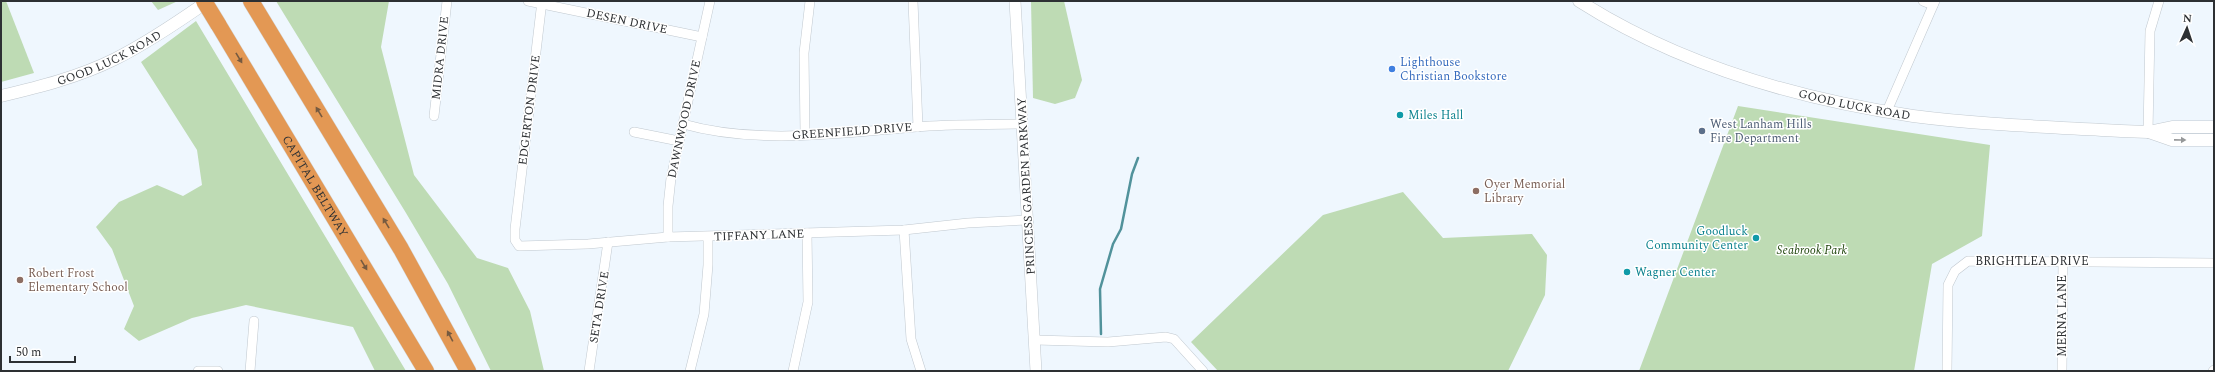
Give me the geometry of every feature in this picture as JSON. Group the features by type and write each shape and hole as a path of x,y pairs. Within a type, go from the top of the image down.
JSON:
{"highway":[{"name":"CAPITAL BELTWAY","path":"204,1 426,371"},
{"path":"252,2 401,249 468,371"}],"main road":[{"name":"GOOD LUCK ROAD","path":"1,96 49,84 114,60 139,46 208,1"},
{"name":"GOOD LUCK ROAD","path":"1579,1 1624,27 1735,74 1803,94 1887,111 1987,123 2148,132 2172,127 2214,127"},
{"name":"GOOD LUCK ROAD","path":"2148,132 2172,140 2214,140"}],"street":[{"name":"MIDRA DRIVE","path":"434,116 447,1"},
{"name":"DESEN DRIVE","path":"528,1 541,2 702,37"},
{"name":"DAWNWOOD DRIVE","path":"668,237 669,193 710,1"},
{"path":"805,134 804,53 810,1"},
{"path":"913,1 918,127"},
{"name":"PRINCESS GARDEN PARKWAY","path":"1015,1 1036,371"},
{"path":"1887,111 1934,3 1923,1"},
{"path":"2148,132 2150,31 2159,1"},
{"name":"EDGERTON DRIVE","path":"516,219 541,2"},
{"name":"GREENFIELD DRIVE","path":"683,124 721,132 755,134 805,134 918,127 1023,124"},
{"path":"634,132 679,141"},
{"name":"TIFFANY LANE","path":"516,219 515,240 519,246 608,242 668,237 904,230 968,223 1027,220"},
{"path":"904,230 911,339 921,371"},
{"path":"793,371 808,302 807,233"},
{"path":"690,371 704,314 708,265 708,237"},
{"name":"SETA DRIVE","path":"589,371 608,242"},
{"name":"BRIGHTLEA DRIVE","path":"1947,371 1948,285 1955,271 1964,263 1975,260 2214,263"},
{"name":"MERNA LANE","path":"2062,262 2062,371"},
{"path":"250,371 254,322"},
{"path":"1035,340 1108,342 1166,337 1174,339 1202,371"},
{"path":"198,371 218,371"}],"green space":[{"path":"1,1 6,1 34,73 1,82"},
{"path":"151,1 178,1 158,10"},
{"path":"276,1 389,1 381,47 414,175 477,258 508,268 530,311 544,371 491,371 448,284"},
{"path":"1031,1 1064,1 1082,80 1075,98 1055,104 1033,98"},
{"path":"196,21 406,371 375,371 353,327 246,305 192,318 139,341 124,329 134,306 112,249 96,227 119,202 157,185 183,196 202,185 197,150 141,62"},
{"name":"Seabrook Park","path":"1738,106 1990,145 1982,236 1932,264 1914,371 1639,371"},
{"path":"1403,192 1443,238 1532,234 1547,255 1545,295 1508,371 1218,371 1191,342 1323,215"}],"waterway":[{"path":"1101,334 1100,289 1113,244 1121,229 1132,174 1138,158"}],"place":[{"name":"Lighthouse Christian Bookstore","path":"1392,69"},
{"name":"Miles Hall","path":"1400,115"},
{"name":"West Lanham Hills Fire Department","path":"1702,131"},
{"name":"Oyer Memorial Library","path":"1476,191"},
{"name":"Goodluck Community Center","path":"1756,238"},
{"name":"Wagner Center","path":"1627,272"},
{"name":"Robert Frost Elementary School","path":"20,280"}]}
